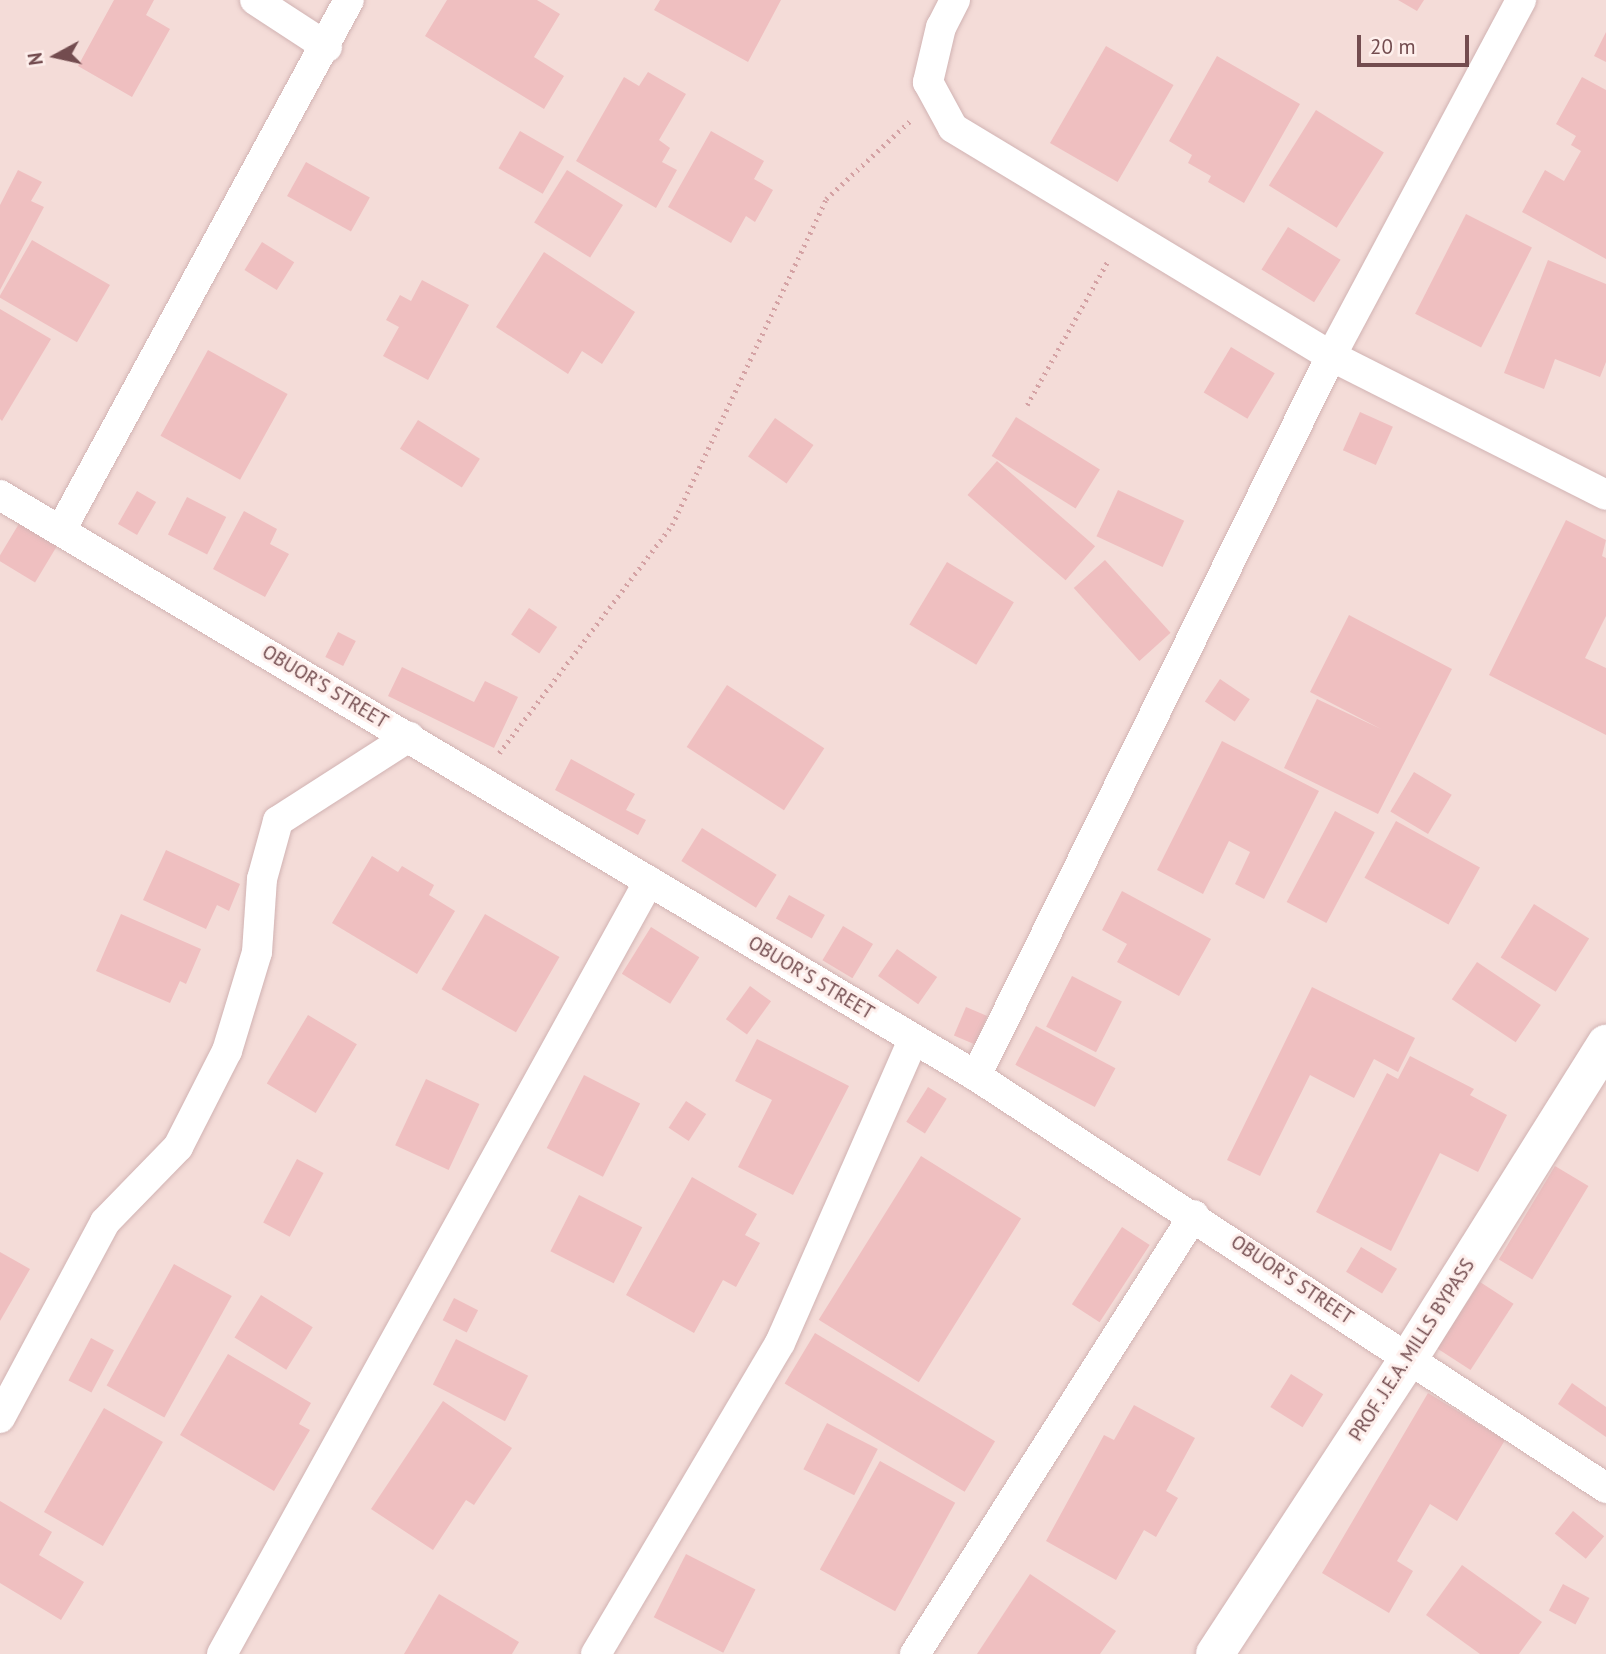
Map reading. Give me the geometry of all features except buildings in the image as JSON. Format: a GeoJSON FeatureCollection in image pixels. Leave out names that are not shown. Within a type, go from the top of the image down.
{"type":"FeatureCollection","features":[{"type":"Feature","properties":{"kind":"street"},"geometry":{"type":"LineString","coordinates":[[255,0],[327,47]]}},
{"type":"Feature","properties":{"kind":"street"},"geometry":{"type":"LineString","coordinates":[[61,530],[327,47],[349,0]]}},
{"type":"Feature","properties":{"kind":"street"},"geometry":{"type":"LineString","coordinates":[[956,0],[940,27],[928,82],[953,128],[1331,356],[1606,495]]}},
{"type":"Feature","properties":{"kind":"street"},"geometry":{"type":"LineString","coordinates":[[976,1076],[1331,356],[1521,0]]}},
{"type":"Feature","properties":{"kind":"street","name":"OBUOR’S STREET"},"geometry":{"type":"LineString","coordinates":[[0,495],[480,778],[976,1076],[1194,1215],[1606,1488]]}},
{"type":"Feature","properties":{"kind":"street"},"geometry":{"type":"LineString","coordinates":[[0,1418],[54,1309],[105,1223],[178,1147],[227,1051],[257,952],[262,879],[278,821],[409,737]]}},
{"type":"Feature","properties":{"kind":"street"},"geometry":{"type":"LineString","coordinates":[[222,1654],[649,881]]}},
{"type":"Feature","properties":{"kind":"street"},"geometry":{"type":"LineString","coordinates":[[596,1654],[780,1343],[913,1040]]}},
{"type":"Feature","properties":{"kind":"street","name":"PROF. J.E.A. MILLS BYPASS"},"geometry":{"type":"LineString","coordinates":[[1215,1654],[1409,1358],[1606,1044]]}},
{"type":"Feature","properties":{"kind":"street"},"geometry":{"type":"LineString","coordinates":[[915,1654],[1194,1215]]}},
{"type":"Feature","properties":{"kind":"path"},"geometry":{"type":"LineString","coordinates":[[480,778],[672,525],[826,199],[935,97]]}},
{"type":"Feature","properties":{"kind":"path"},"geometry":{"type":"LineString","coordinates":[[1027,405],[1125,232]]}},
{"type":"Feature","properties":{"kind":"shaded area"},"geometry":{"type":"Polygon","coordinates":[[[0,0],[1606,0],[1606,1654],[0,1654],[0,0]]]}}]}
